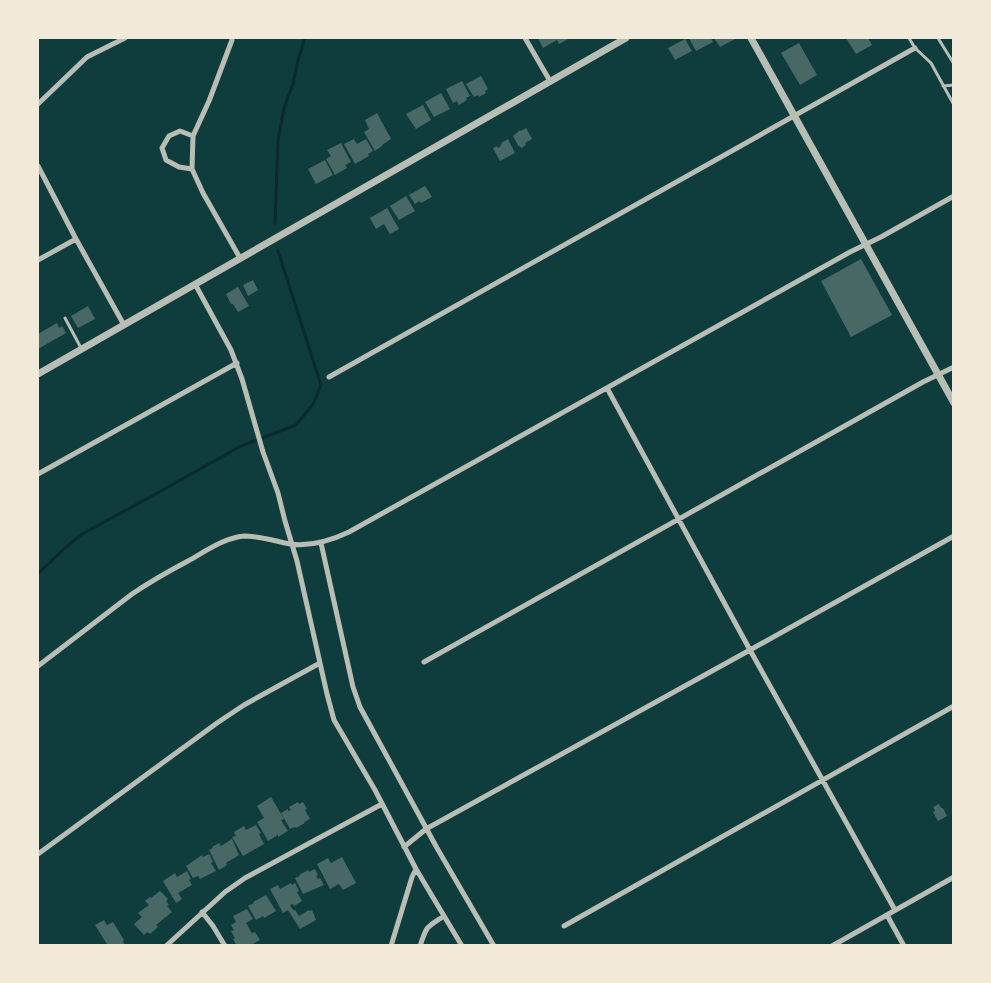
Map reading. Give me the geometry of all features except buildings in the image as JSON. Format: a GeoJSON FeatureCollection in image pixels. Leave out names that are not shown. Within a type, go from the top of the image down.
{"type":"FeatureCollection","features":[{"type":"Feature","properties":{"kind":"street"},"geometry":{"type":"LineString","coordinates":[[38,104],[87,57],[125,38]]}},
{"type":"Feature","properties":{"kind":"street"},"geometry":{"type":"LineString","coordinates":[[232,38],[209,101],[193,136],[192,169],[203,193],[240,258]]}},
{"type":"Feature","properties":{"kind":"street"},"geometry":{"type":"LineString","coordinates":[[525,38],[550,81]]}},
{"type":"Feature","properties":{"kind":"street"},"geometry":{"type":"LineString","coordinates":[[38,374],[626,38]]}},
{"type":"Feature","properties":{"kind":"street"},"geometry":{"type":"LineString","coordinates":[[751,38],[954,403]]}},
{"type":"Feature","properties":{"kind":"street"},"geometry":{"type":"LineString","coordinates":[[329,377],[915,48]]}},
{"type":"Feature","properties":{"kind":"street"},"geometry":{"type":"LineString","coordinates":[[192,169],[179,167],[166,160],[162,148],[169,136],[180,131],[193,136]]}},
{"type":"Feature","properties":{"kind":"street"},"geometry":{"type":"LineString","coordinates":[[38,166],[124,325]]}},
{"type":"Feature","properties":{"kind":"street"},"geometry":{"type":"LineString","coordinates":[[38,666],[138,589],[221,543],[236,538],[253,536],[307,545],[321,543],[349,532],[954,196]]}},
{"type":"Feature","properties":{"kind":"street"},"geometry":{"type":"LineString","coordinates":[[38,260],[76,239]]}},
{"type":"Feature","properties":{"kind":"street"},"geometry":{"type":"LineString","coordinates":[[194,284],[225,338],[237,364],[263,452],[278,493],[297,561],[334,720],[382,804],[416,870],[462,946]]}},
{"type":"Feature","properties":{"kind":"street"},"geometry":{"type":"LineString","coordinates":[[38,474],[237,364]]}},
{"type":"Feature","properties":{"kind":"street"},"geometry":{"type":"LineString","coordinates":[[424,662],[954,367]]}},
{"type":"Feature","properties":{"kind":"street"},"geometry":{"type":"LineString","coordinates":[[607,388],[895,910]]}},
{"type":"Feature","properties":{"kind":"street"},"geometry":{"type":"LineString","coordinates":[[404,847],[426,829],[954,536]]}},
{"type":"Feature","properties":{"kind":"street"},"geometry":{"type":"LineString","coordinates":[[321,543],[353,687],[360,707],[426,829],[494,946]]}},
{"type":"Feature","properties":{"kind":"street"},"geometry":{"type":"LineString","coordinates":[[38,854],[216,723],[244,705],[320,663]]}},
{"type":"Feature","properties":{"kind":"street"},"geometry":{"type":"LineString","coordinates":[[564,926],[954,706]]}},
{"type":"Feature","properties":{"kind":"street"},"geometry":{"type":"LineString","coordinates":[[166,946],[225,892],[245,878],[382,804]]}},
{"type":"Feature","properties":{"kind":"street"},"geometry":{"type":"LineString","coordinates":[[391,946],[412,877],[416,870]]}},
{"type":"Feature","properties":{"kind":"street"},"geometry":{"type":"LineString","coordinates":[[832,946],[954,877]]}},
{"type":"Feature","properties":{"kind":"street"},"geometry":{"type":"LineString","coordinates":[[202,912],[214,926],[225,946]]}},
{"type":"Feature","properties":{"kind":"street"},"geometry":{"type":"LineString","coordinates":[[887,915],[904,946]]}},
{"type":"Feature","properties":{"kind":"street"},"geometry":{"type":"LineString","coordinates":[[420,946],[428,926],[444,916]]}},
{"type":"Feature","properties":{"kind":"lane"},"geometry":{"type":"LineString","coordinates":[[909,38],[915,48],[931,63],[954,105]]}},
{"type":"Feature","properties":{"kind":"lane"},"geometry":{"type":"LineString","coordinates":[[938,38],[954,64]]}},
{"type":"Feature","properties":{"kind":"lane"},"geometry":{"type":"LineString","coordinates":[[943,86],[954,85]]}},
{"type":"Feature","properties":{"kind":"lane"},"geometry":{"type":"LineString","coordinates":[[65,318],[81,349]]}},
{"type":"Feature","properties":{"kind":"waterway"},"geometry":{"type":"LineString","coordinates":[[275,223],[278,140],[284,108],[293,84],[305,38]]}},
{"type":"Feature","properties":{"kind":"waterway"},"geometry":{"type":"LineString","coordinates":[[38,573],[82,534],[241,446],[296,425],[313,404],[321,385],[278,251]]}}]}
